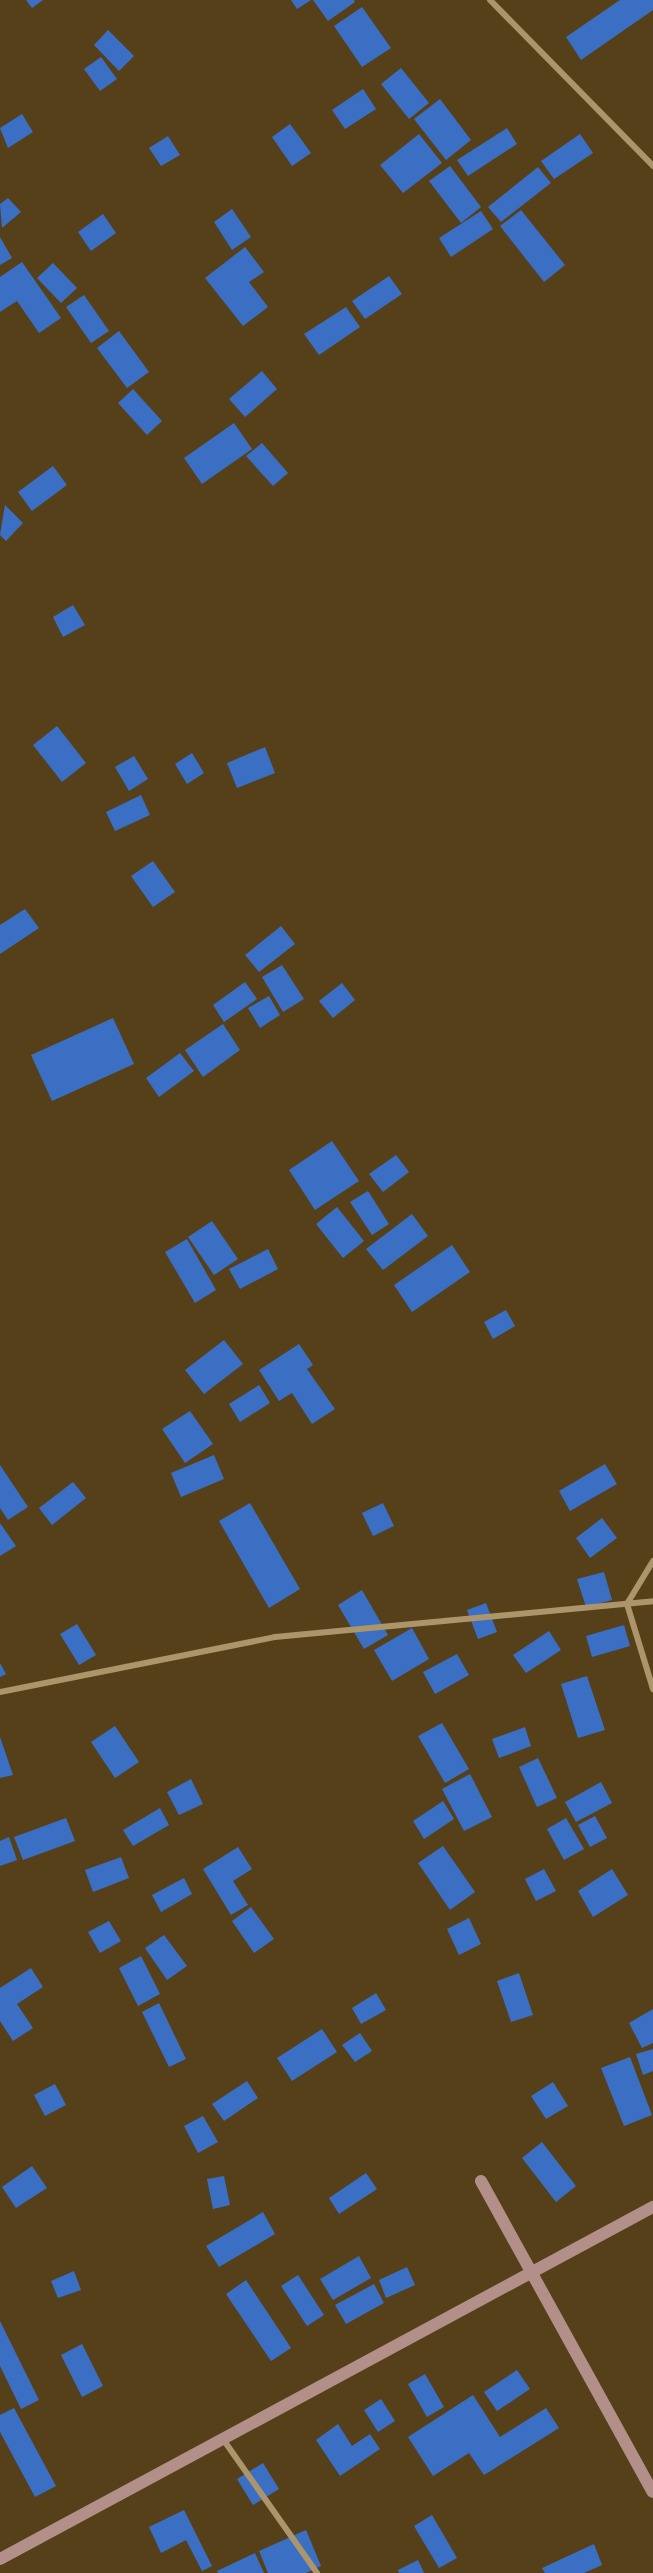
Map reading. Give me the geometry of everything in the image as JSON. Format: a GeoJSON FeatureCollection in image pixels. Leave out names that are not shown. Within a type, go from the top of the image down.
{"type":"FeatureCollection","features":[{"type":"Feature","properties":{"kind":"street"},"geometry":{"type":"LineString","coordinates":[[490,0],[653,166]]}},
{"type":"Feature","properties":{"kind":"street"},"geometry":{"type":"LineString","coordinates":[[653,1561],[627,1604],[653,1689]]}},
{"type":"Feature","properties":{"kind":"street"},"geometry":{"type":"LineString","coordinates":[[0,1692],[275,1637],[653,1601]]}},
{"type":"Feature","properties":{"kind":"street"},"geometry":{"type":"LineString","coordinates":[[481,2181],[653,2492]]}},
{"type":"Feature","properties":{"kind":"street"},"geometry":{"type":"LineString","coordinates":[[0,2559],[225,2442],[534,2276],[653,2207]]}},
{"type":"Feature","properties":{"kind":"street"},"geometry":{"type":"LineString","coordinates":[[225,2442],[317,2573]]}},
{"type":"Feature","properties":{"kind":"building"},"geometry":{"type":"Polygon","coordinates":[[[26,0],[43,0],[32,8],[26,0]]]}},
{"type":"Feature","properties":{"kind":"building"},"geometry":{"type":"Polygon","coordinates":[[[291,0],[311,0],[297,9],[291,0]]]}},
{"type":"Feature","properties":{"kind":"building"},"geometry":{"type":"Polygon","coordinates":[[[313,0],[354,0],[355,2],[328,21],[313,0]]]}},
{"type":"Feature","properties":{"kind":"building"},"geometry":{"type":"Polygon","coordinates":[[[620,0],[653,0],[653,10],[581,60],[566,37],[620,0]]]}},
{"type":"Feature","properties":{"kind":"building"},"geometry":{"type":"Polygon","coordinates":[[[362,7],[391,48],[362,67],[334,26],[362,7]]]}},
{"type":"Feature","properties":{"kind":"building"},"geometry":{"type":"Polygon","coordinates":[[[108,30],[134,56],[119,71],[94,45],[108,30]]]}},
{"type":"Feature","properties":{"kind":"building"},"geometry":{"type":"Polygon","coordinates":[[[101,57],[117,79],[100,91],[84,69],[101,57]]]}},
{"type":"Feature","properties":{"kind":"building"},"geometry":{"type":"Polygon","coordinates":[[[401,68],[429,103],[409,119],[381,84],[401,68]]]}},
{"type":"Feature","properties":{"kind":"building"},"geometry":{"type":"Polygon","coordinates":[[[363,89],[376,109],[345,129],[332,110],[363,89]]]}},
{"type":"Feature","properties":{"kind":"building"},"geometry":{"type":"Polygon","coordinates":[[[440,99],[471,140],[446,160],[414,119],[440,99]]]}},
{"type":"Feature","properties":{"kind":"building"},"geometry":{"type":"Polygon","coordinates":[[[22,114],[33,132],[8,148],[0,128],[22,114]]]}},
{"type":"Feature","properties":{"kind":"building"},"geometry":{"type":"Polygon","coordinates":[[[290,124],[311,153],[292,166],[272,137],[290,124]]]}},
{"type":"Feature","properties":{"kind":"building"},"geometry":{"type":"Polygon","coordinates":[[[507,128],[517,144],[468,176],[457,160],[507,128]]]}},
{"type":"Feature","properties":{"kind":"building"},"geometry":{"type":"Polygon","coordinates":[[[419,134],[442,163],[403,193],[380,165],[419,134]]]}},
{"type":"Feature","properties":{"kind":"building"},"geometry":{"type":"Polygon","coordinates":[[[580,134],[593,153],[554,179],[541,161],[580,134]]]}},
{"type":"Feature","properties":{"kind":"building"},"geometry":{"type":"Polygon","coordinates":[[[168,136],[180,155],[161,166],[149,148],[168,136]]]}},
{"type":"Feature","properties":{"kind":"building"},"geometry":{"type":"Polygon","coordinates":[[[450,166],[481,207],[461,223],[429,181],[450,166]]]}},
{"type":"Feature","properties":{"kind":"building"},"geometry":{"type":"Polygon","coordinates":[[[538,167],[551,183],[501,222],[488,207],[538,167]]]}},
{"type":"Feature","properties":{"kind":"building"},"geometry":{"type":"Polygon","coordinates":[[[8,198],[21,212],[2,228],[0,204],[8,198]]]}},
{"type":"Feature","properties":{"kind":"building"},"geometry":{"type":"Polygon","coordinates":[[[232,209],[251,237],[232,250],[214,222],[232,209]]]}},
{"type":"Feature","properties":{"kind":"building"},"geometry":{"type":"Polygon","coordinates":[[[521,210],[565,265],[544,282],[500,226],[521,210]]]}},
{"type":"Feature","properties":{"kind":"building"},"geometry":{"type":"Polygon","coordinates":[[[481,211],[493,229],[451,257],[439,238],[481,211]]]}},
{"type":"Feature","properties":{"kind":"building"},"geometry":{"type":"Polygon","coordinates":[[[103,214],[116,233],[91,251],[78,232],[103,214]]]}},
{"type":"Feature","properties":{"kind":"building"},"geometry":{"type":"Polygon","coordinates":[[[0,237],[12,258],[0,265],[0,237]]]}},
{"type":"Feature","properties":{"kind":"building"},"geometry":{"type":"Polygon","coordinates":[[[245,247],[264,272],[249,282],[268,307],[243,326],[205,278],[245,247]]]}},
{"type":"Feature","properties":{"kind":"building"},"geometry":{"type":"Polygon","coordinates":[[[22,262],[61,318],[39,333],[17,301],[0,312],[0,277],[22,262]]]}},
{"type":"Feature","properties":{"kind":"building"},"geometry":{"type":"Polygon","coordinates":[[[53,263],[77,288],[61,303],[37,278],[53,263]]]}},
{"type":"Feature","properties":{"kind":"building"},"geometry":{"type":"Polygon","coordinates":[[[389,276],[402,294],[365,319],[352,301],[389,276]]]}},
{"type":"Feature","properties":{"kind":"building"},"geometry":{"type":"Polygon","coordinates":[[[84,295],[109,331],[91,343],[66,307],[84,295]]]}},
{"type":"Feature","properties":{"kind":"building"},"geometry":{"type":"Polygon","coordinates":[[[346,307],[360,327],[319,355],[304,334],[346,307]]]}},
{"type":"Feature","properties":{"kind":"building"},"geometry":{"type":"Polygon","coordinates":[[[119,331],[149,372],[127,388],[97,348],[119,331]]]}},
{"type":"Feature","properties":{"kind":"building"},"geometry":{"type":"Polygon","coordinates":[[[262,371],[277,389],[245,417],[229,399],[262,371]]]}},
{"type":"Feature","properties":{"kind":"building"},"geometry":{"type":"Polygon","coordinates":[[[133,389],[162,421],[147,435],[118,403],[133,389]]]}},
{"type":"Feature","properties":{"kind":"building"},"geometry":{"type":"Polygon","coordinates":[[[234,423],[252,449],[202,484],[184,458],[234,423]]]}},
{"type":"Feature","properties":{"kind":"building"},"geometry":{"type":"Polygon","coordinates":[[[262,443],[288,473],[273,486],[246,456],[262,443]]]}},
{"type":"Feature","properties":{"kind":"building"},"geometry":{"type":"Polygon","coordinates":[[[53,466],[67,485],[32,511],[18,492],[53,466]]]}},
{"type":"Feature","properties":{"kind":"building"},"geometry":{"type":"Polygon","coordinates":[[[5,505],[23,523],[6,541],[0,535],[5,505]]]}},
{"type":"Feature","properties":{"kind":"building"},"geometry":{"type":"Polygon","coordinates":[[[73,605],[85,625],[63,637],[53,617],[73,605]]]}},
{"type":"Feature","properties":{"kind":"building"},"geometry":{"type":"Polygon","coordinates":[[[57,726],[86,763],[62,782],[33,745],[57,726]]]}},
{"type":"Feature","properties":{"kind":"building"},"geometry":{"type":"Polygon","coordinates":[[[265,747],[275,773],[237,788],[227,763],[265,747]]]}},
{"type":"Feature","properties":{"kind":"building"},"geometry":{"type":"Polygon","coordinates":[[[192,753],[204,773],[187,784],[175,764],[192,753]]]}},
{"type":"Feature","properties":{"kind":"building"},"geometry":{"type":"Polygon","coordinates":[[[134,756],[148,779],[129,791],[115,767],[134,756]]]}},
{"type":"Feature","properties":{"kind":"building"},"geometry":{"type":"Polygon","coordinates":[[[141,795],[150,815],[115,831],[106,812],[141,795]]]}},
{"type":"Feature","properties":{"kind":"building"},"geometry":{"type":"Polygon","coordinates":[[[153,861],[175,892],[153,907],[131,876],[153,861]]]}},
{"type":"Feature","properties":{"kind":"building"},"geometry":{"type":"Polygon","coordinates":[[[25,909],[39,928],[0,954],[0,925],[25,909]]]}},
{"type":"Feature","properties":{"kind":"building"},"geometry":{"type":"Polygon","coordinates":[[[281,926],[295,944],[259,972],[245,955],[281,926]]]}},
{"type":"Feature","properties":{"kind":"building"},"geometry":{"type":"Polygon","coordinates":[[[282,965],[304,999],[283,1012],[262,977],[282,965]]]}},
{"type":"Feature","properties":{"kind":"building"},"geometry":{"type":"Polygon","coordinates":[[[245,982],[257,999],[224,1022],[213,1005],[245,982]]]}},
{"type":"Feature","properties":{"kind":"building"},"geometry":{"type":"Polygon","coordinates":[[[342,983],[355,1000],[333,1018],[319,1001],[342,983]]]}},
{"type":"Feature","properties":{"kind":"building"},"geometry":{"type":"Polygon","coordinates":[[[269,996],[280,1015],[260,1028],[248,1008],[269,996]]]}},
{"type":"Feature","properties":{"kind":"building"},"geometry":{"type":"Polygon","coordinates":[[[113,1018],[134,1064],[52,1101],[31,1055],[113,1018]]]}},
{"type":"Feature","properties":{"kind":"building"},"geometry":{"type":"Polygon","coordinates":[[[223,1024],[240,1050],[203,1077],[185,1050],[223,1024]]]}},
{"type":"Feature","properties":{"kind":"building"},"geometry":{"type":"Polygon","coordinates":[[[180,1053],[194,1071],[159,1097],[146,1078],[180,1053]]]}},
{"type":"Feature","properties":{"kind":"building"},"geometry":{"type":"Polygon","coordinates":[[[332,1141],[359,1181],[315,1210],[289,1170],[332,1141]]]}},
{"type":"Feature","properties":{"kind":"building"},"geometry":{"type":"Polygon","coordinates":[[[396,1155],[409,1172],[383,1192],[369,1174],[396,1155]]]}},
{"type":"Feature","properties":{"kind":"building"},"geometry":{"type":"Polygon","coordinates":[[[368,1191],[389,1224],[372,1235],[350,1202],[368,1191]]]}},
{"type":"Feature","properties":{"kind":"building"},"geometry":{"type":"Polygon","coordinates":[[[337,1207],[364,1241],[343,1258],[316,1224],[337,1207]]]}},
{"type":"Feature","properties":{"kind":"building"},"geometry":{"type":"Polygon","coordinates":[[[412,1214],[428,1236],[383,1270],[366,1249],[412,1214]]]}},
{"type":"Feature","properties":{"kind":"building"},"geometry":{"type":"Polygon","coordinates":[[[212,1221],[238,1259],[214,1275],[188,1237],[212,1221]]]}},
{"type":"Feature","properties":{"kind":"building"},"geometry":{"type":"Polygon","coordinates":[[[187,1239],[216,1290],[195,1303],[165,1252],[187,1239]]]}},
{"type":"Feature","properties":{"kind":"building"},"geometry":{"type":"Polygon","coordinates":[[[452,1245],[470,1272],[412,1312],[394,1285],[452,1245]]]}},
{"type":"Feature","properties":{"kind":"building"},"geometry":{"type":"Polygon","coordinates":[[[268,1249],[278,1269],[240,1289],[229,1269],[268,1249]]]}},
{"type":"Feature","properties":{"kind":"building"},"geometry":{"type":"Polygon","coordinates":[[[506,1310],[515,1326],[493,1339],[484,1322],[506,1310]]]}},
{"type":"Feature","properties":{"kind":"building"},"geometry":{"type":"Polygon","coordinates":[[[224,1340],[243,1364],[204,1394],[185,1370],[224,1340]]]}},
{"type":"Feature","properties":{"kind":"building"},"geometry":{"type":"Polygon","coordinates":[[[299,1344],[313,1365],[307,1369],[335,1409],[312,1424],[292,1393],[279,1401],[259,1370],[299,1344]]]}},
{"type":"Feature","properties":{"kind":"building"},"geometry":{"type":"Polygon","coordinates":[[[259,1385],[270,1403],[240,1422],[229,1404],[259,1385]]]}},
{"type":"Feature","properties":{"kind":"building"},"geometry":{"type":"Polygon","coordinates":[[[190,1411],[213,1444],[185,1463],[162,1429],[190,1411]]]}},
{"type":"Feature","properties":{"kind":"building"},"geometry":{"type":"Polygon","coordinates":[[[214,1455],[224,1479],[181,1497],[171,1473],[214,1455]]]}},
{"type":"Feature","properties":{"kind":"building"},"geometry":{"type":"Polygon","coordinates":[[[605,1464],[617,1484],[570,1511],[559,1491],[605,1464]]]}},
{"type":"Feature","properties":{"kind":"building"},"geometry":{"type":"Polygon","coordinates":[[[0,1465],[28,1507],[8,1520],[0,1508],[0,1465]]]}},
{"type":"Feature","properties":{"kind":"building"},"geometry":{"type":"Polygon","coordinates":[[[73,1482],[86,1498],[52,1525],[39,1508],[73,1482]]]}},
{"type":"Feature","properties":{"kind":"building"},"geometry":{"type":"Polygon","coordinates":[[[250,1503],[300,1589],[269,1608],[219,1521],[250,1503]]]}},
{"type":"Feature","properties":{"kind":"building"},"geometry":{"type":"Polygon","coordinates":[[[383,1503],[394,1526],[373,1536],[362,1513],[383,1503]]]}},
{"type":"Feature","properties":{"kind":"building"},"geometry":{"type":"Polygon","coordinates":[[[602,1518],[617,1538],[590,1558],[576,1538],[602,1518]]]}},
{"type":"Feature","properties":{"kind":"building"},"geometry":{"type":"Polygon","coordinates":[[[0,1523],[16,1546],[0,1556],[0,1523]]]}},
{"type":"Feature","properties":{"kind":"building"},"geometry":{"type":"Polygon","coordinates":[[[604,1572],[612,1600],[586,1607],[577,1579],[604,1572]]]}},
{"type":"Feature","properties":{"kind":"building"},"geometry":{"type":"Polygon","coordinates":[[[362,1590],[388,1635],[364,1649],[338,1605],[362,1590]]]}},
{"type":"Feature","properties":{"kind":"building"},"geometry":{"type":"Polygon","coordinates":[[[486,1603],[497,1632],[478,1639],[467,1610],[486,1603]]]}},
{"type":"Feature","properties":{"kind":"building"},"geometry":{"type":"Polygon","coordinates":[[[77,1624],[96,1655],[79,1665],[60,1634],[77,1624]]]}},
{"type":"Feature","properties":{"kind":"building"},"geometry":{"type":"Polygon","coordinates":[[[624,1625],[630,1646],[592,1657],[586,1636],[624,1625]]]}},
{"type":"Feature","properties":{"kind":"building"},"geometry":{"type":"Polygon","coordinates":[[[412,1628],[429,1659],[392,1681],[374,1650],[412,1628]]]}},
{"type":"Feature","properties":{"kind":"building"},"geometry":{"type":"Polygon","coordinates":[[[549,1631],[561,1650],[526,1673],[513,1655],[549,1631]]]}},
{"type":"Feature","properties":{"kind":"building"},"geometry":{"type":"Polygon","coordinates":[[[457,1654],[469,1675],[435,1694],[423,1672],[457,1654]]]}},
{"type":"Feature","properties":{"kind":"building"},"geometry":{"type":"Polygon","coordinates":[[[0,1663],[6,1674],[0,1677],[0,1663]]]}},
{"type":"Feature","properties":{"kind":"building"},"geometry":{"type":"Polygon","coordinates":[[[587,1676],[605,1730],[578,1738],[561,1684],[587,1676]]]}},
{"type":"Feature","properties":{"kind":"building"},"geometry":{"type":"Polygon","coordinates":[[[442,1723],[469,1769],[445,1783],[418,1736],[442,1723]]]}},
{"type":"Feature","properties":{"kind":"building"},"geometry":{"type":"Polygon","coordinates":[[[115,1726],[139,1762],[115,1778],[91,1742],[115,1726]]]}},
{"type":"Feature","properties":{"kind":"building"},"geometry":{"type":"Polygon","coordinates":[[[525,1727],[531,1746],[499,1758],[492,1739],[525,1727]]]}},
{"type":"Feature","properties":{"kind":"building"},"geometry":{"type":"Polygon","coordinates":[[[0,1737],[13,1775],[0,1778],[0,1737]]]}},
{"type":"Feature","properties":{"kind":"building"},"geometry":{"type":"Polygon","coordinates":[[[538,1758],[557,1798],[537,1807],[519,1767],[538,1758]]]}},
{"type":"Feature","properties":{"kind":"building"},"geometry":{"type":"Polygon","coordinates":[[[470,1774],[492,1817],[464,1831],[442,1789],[470,1774]]]}},
{"type":"Feature","properties":{"kind":"building"},"geometry":{"type":"Polygon","coordinates":[[[191,1779],[203,1804],[179,1815],[167,1792],[191,1779]]]}},
{"type":"Feature","properties":{"kind":"building"},"geometry":{"type":"Polygon","coordinates":[[[601,1782],[612,1803],[576,1822],[565,1802],[601,1782]]]}},
{"type":"Feature","properties":{"kind":"building"},"geometry":{"type":"Polygon","coordinates":[[[443,1801],[454,1819],[424,1839],[413,1821],[443,1801]]]}},
{"type":"Feature","properties":{"kind":"building"},"geometry":{"type":"Polygon","coordinates":[[[160,1808],[169,1825],[133,1846],[123,1830],[160,1808]]]}},
{"type":"Feature","properties":{"kind":"building"},"geometry":{"type":"Polygon","coordinates":[[[595,1816],[607,1838],[590,1847],[578,1825],[595,1816]]]}},
{"type":"Feature","properties":{"kind":"building"},"geometry":{"type":"Polygon","coordinates":[[[66,1818],[75,1841],[23,1860],[14,1837],[66,1818]]]}},
{"type":"Feature","properties":{"kind":"building"},"geometry":{"type":"Polygon","coordinates":[[[566,1818],[584,1849],[564,1860],[547,1829],[566,1818]]]}},
{"type":"Feature","properties":{"kind":"building"},"geometry":{"type":"Polygon","coordinates":[[[9,1837],[17,1860],[0,1866],[0,1841],[9,1837]]]}},
{"type":"Feature","properties":{"kind":"building"},"geometry":{"type":"Polygon","coordinates":[[[443,1846],[475,1892],[450,1910],[418,1863],[443,1846]]]}},
{"type":"Feature","properties":{"kind":"building"},"geometry":{"type":"Polygon","coordinates":[[[238,1847],[252,1869],[233,1881],[248,1905],[231,1915],[203,1869],[238,1847]]]}},
{"type":"Feature","properties":{"kind":"building"},"geometry":{"type":"Polygon","coordinates":[[[121,1857],[129,1878],[93,1892],[85,1870],[121,1857]]]}},
{"type":"Feature","properties":{"kind":"building"},"geometry":{"type":"Polygon","coordinates":[[[544,1869],[556,1891],[536,1901],[525,1879],[544,1869]]]}},
{"type":"Feature","properties":{"kind":"building"},"geometry":{"type":"Polygon","coordinates":[[[612,1869],[628,1895],[593,1917],[578,1891],[612,1869]]]}},
{"type":"Feature","properties":{"kind":"building"},"geometry":{"type":"Polygon","coordinates":[[[184,1878],[192,1894],[161,1912],[152,1895],[184,1878]]]}},
{"type":"Feature","properties":{"kind":"building"},"geometry":{"type":"Polygon","coordinates":[[[251,1907],[274,1939],[254,1953],[232,1921],[251,1907]]]}},
{"type":"Feature","properties":{"kind":"building"},"geometry":{"type":"Polygon","coordinates":[[[469,1918],[481,1944],[459,1955],[447,1929],[469,1918]]]}},
{"type":"Feature","properties":{"kind":"building"},"geometry":{"type":"Polygon","coordinates":[[[109,1921],[121,1941],[100,1953],[88,1932],[109,1921]]]}},
{"type":"Feature","properties":{"kind":"building"},"geometry":{"type":"Polygon","coordinates":[[[164,1935],[187,1966],[167,1980],[145,1948],[164,1935]]]}},
{"type":"Feature","properties":{"kind":"building"},"geometry":{"type":"Polygon","coordinates":[[[141,1956],[160,1994],[138,2006],[119,1968],[141,1956]]]}},
{"type":"Feature","properties":{"kind":"building"},"geometry":{"type":"Polygon","coordinates":[[[31,1968],[43,1987],[17,2004],[33,2028],[13,2041],[0,2021],[0,1988],[31,1968]]]}},
{"type":"Feature","properties":{"kind":"building"},"geometry":{"type":"Polygon","coordinates":[[[519,1973],[533,2015],[511,2022],[497,1981],[519,1973]]]}},
{"type":"Feature","properties":{"kind":"building"},"geometry":{"type":"Polygon","coordinates":[[[376,1993],[386,2010],[361,2024],[352,2008],[376,1993]]]}},
{"type":"Feature","properties":{"kind":"building"},"geometry":{"type":"Polygon","coordinates":[[[159,2003],[186,2059],[169,2067],[142,2012],[159,2003]]]}},
{"type":"Feature","properties":{"kind":"building"},"geometry":{"type":"Polygon","coordinates":[[[653,2009],[653,2043],[642,2048],[629,2023],[653,2009]]]}},
{"type":"Feature","properties":{"kind":"building"},"geometry":{"type":"Polygon","coordinates":[[[322,2029],[337,2052],[292,2081],[277,2058],[322,2029]]]}},
{"type":"Feature","properties":{"kind":"building"},"geometry":{"type":"Polygon","coordinates":[[[360,2033],[372,2051],[355,2062],[342,2045],[360,2033]]]}},
{"type":"Feature","properties":{"kind":"building"},"geometry":{"type":"Polygon","coordinates":[[[653,2049],[653,2071],[643,2075],[636,2054],[653,2049]]]}},
{"type":"Feature","properties":{"kind":"building"},"geometry":{"type":"Polygon","coordinates":[[[630,2057],[652,2115],[624,2126],[601,2068],[630,2057]]]}},
{"type":"Feature","properties":{"kind":"building"},"geometry":{"type":"Polygon","coordinates":[[[247,2081],[258,2098],[224,2121],[212,2104],[247,2081]]]}},
{"type":"Feature","properties":{"kind":"building"},"geometry":{"type":"Polygon","coordinates":[[[553,2082],[568,2106],[546,2119],[531,2096],[553,2082]]]}},
{"type":"Feature","properties":{"kind":"building"},"geometry":{"type":"Polygon","coordinates":[[[55,2084],[66,2105],[45,2116],[34,2095],[55,2084]]]}},
{"type":"Feature","properties":{"kind":"building"},"geometry":{"type":"Polygon","coordinates":[[[203,2116],[218,2142],[198,2153],[184,2126],[203,2116]]]}},
{"type":"Feature","properties":{"kind":"building"},"geometry":{"type":"Polygon","coordinates":[[[542,2142],[576,2186],[556,2202],[522,2158],[542,2142]]]}},
{"type":"Feature","properties":{"kind":"building"},"geometry":{"type":"Polygon","coordinates":[[[32,2166],[47,2188],[16,2208],[2,2187],[32,2166]]]}},
{"type":"Feature","properties":{"kind":"building"},"geometry":{"type":"Polygon","coordinates":[[[366,2173],[377,2189],[339,2214],[329,2198],[366,2173]]]}},
{"type":"Feature","properties":{"kind":"building"},"geometry":{"type":"Polygon","coordinates":[[[224,2176],[230,2205],[213,2209],[207,2179],[224,2176]]]}},
{"type":"Feature","properties":{"kind":"building"},"geometry":{"type":"Polygon","coordinates":[[[263,2212],[275,2234],[219,2267],[206,2246],[263,2212]]]}},
{"type":"Feature","properties":{"kind":"building"},"geometry":{"type":"Polygon","coordinates":[[[359,2256],[371,2278],[333,2300],[320,2279],[359,2256]]]}},
{"type":"Feature","properties":{"kind":"building"},"geometry":{"type":"Polygon","coordinates":[[[407,2267],[415,2285],[386,2298],[379,2280],[407,2267]]]}},
{"type":"Feature","properties":{"kind":"building"},"geometry":{"type":"Polygon","coordinates":[[[74,2271],[81,2290],[58,2298],[51,2281],[74,2271]]]}},
{"type":"Feature","properties":{"kind":"building"},"geometry":{"type":"Polygon","coordinates":[[[298,2275],[324,2315],[307,2326],[281,2286],[298,2275]]]}},
{"type":"Feature","properties":{"kind":"building"},"geometry":{"type":"Polygon","coordinates":[[[246,2280],[291,2348],[271,2361],[226,2294],[246,2280]]]}},
{"type":"Feature","properties":{"kind":"building"},"geometry":{"type":"Polygon","coordinates":[[[374,2284],[384,2303],[346,2324],[335,2305],[374,2284]]]}},
{"type":"Feature","properties":{"kind":"building"},"geometry":{"type":"Polygon","coordinates":[[[0,2321],[39,2400],[21,2409],[0,2366],[0,2321]]]}},
{"type":"Feature","properties":{"kind":"building"},"geometry":{"type":"Polygon","coordinates":[[[82,2344],[103,2386],[82,2397],[61,2355],[82,2344]]]}},
{"type":"Feature","properties":{"kind":"building"},"geometry":{"type":"Polygon","coordinates":[[[517,2370],[530,2389],[497,2411],[484,2392],[517,2370]]]}},
{"type":"Feature","properties":{"kind":"building"},"geometry":{"type":"Polygon","coordinates":[[[425,2374],[444,2407],[427,2417],[408,2384],[425,2374]]]}},
{"type":"Feature","properties":{"kind":"building"},"geometry":{"type":"Polygon","coordinates":[[[473,2395],[500,2437],[546,2408],[559,2428],[484,2475],[469,2453],[433,2476],[408,2437],[473,2395]]]}},
{"type":"Feature","properties":{"kind":"building"},"geometry":{"type":"Polygon","coordinates":[[[381,2399],[395,2421],[378,2432],[364,2410],[381,2399]]]}},
{"type":"Feature","properties":{"kind":"building"},"geometry":{"type":"Polygon","coordinates":[[[14,2408],[56,2486],[35,2497],[0,2432],[0,2415],[14,2408]]]}},
{"type":"Feature","properties":{"kind":"building"},"geometry":{"type":"Polygon","coordinates":[[[338,2424],[352,2446],[370,2434],[380,2449],[340,2476],[316,2440],[338,2424]]]}},
{"type":"Feature","properties":{"kind":"building"},"geometry":{"type":"Polygon","coordinates":[[[263,2463],[279,2489],[253,2505],[237,2479],[263,2463]]]}},
{"type":"Feature","properties":{"kind":"building"},"geometry":{"type":"Polygon","coordinates":[[[184,2510],[212,2566],[202,2571],[186,2540],[161,2553],[149,2527],[184,2510]]]}},
{"type":"Feature","properties":{"kind":"building"},"geometry":{"type":"Polygon","coordinates":[[[432,2515],[457,2558],[439,2568],[414,2526],[432,2515]]]}},
{"type":"Feature","properties":{"kind":"building"},"geometry":{"type":"Polygon","coordinates":[[[306,2530],[321,2566],[306,2573],[268,2573],[259,2551],[306,2530]]]}},
{"type":"Feature","properties":{"kind":"building"},"geometry":{"type":"Polygon","coordinates":[[[594,2544],[602,2565],[584,2573],[545,2573],[542,2568],[594,2544]]]}},
{"type":"Feature","properties":{"kind":"building"},"geometry":{"type":"Polygon","coordinates":[[[255,2553],[264,2573],[218,2573],[217,2571],[255,2553]]]}},
{"type":"Feature","properties":{"kind":"building"},"geometry":{"type":"Polygon","coordinates":[[[418,2560],[424,2573],[399,2573],[398,2570],[418,2560]]]}}]}
